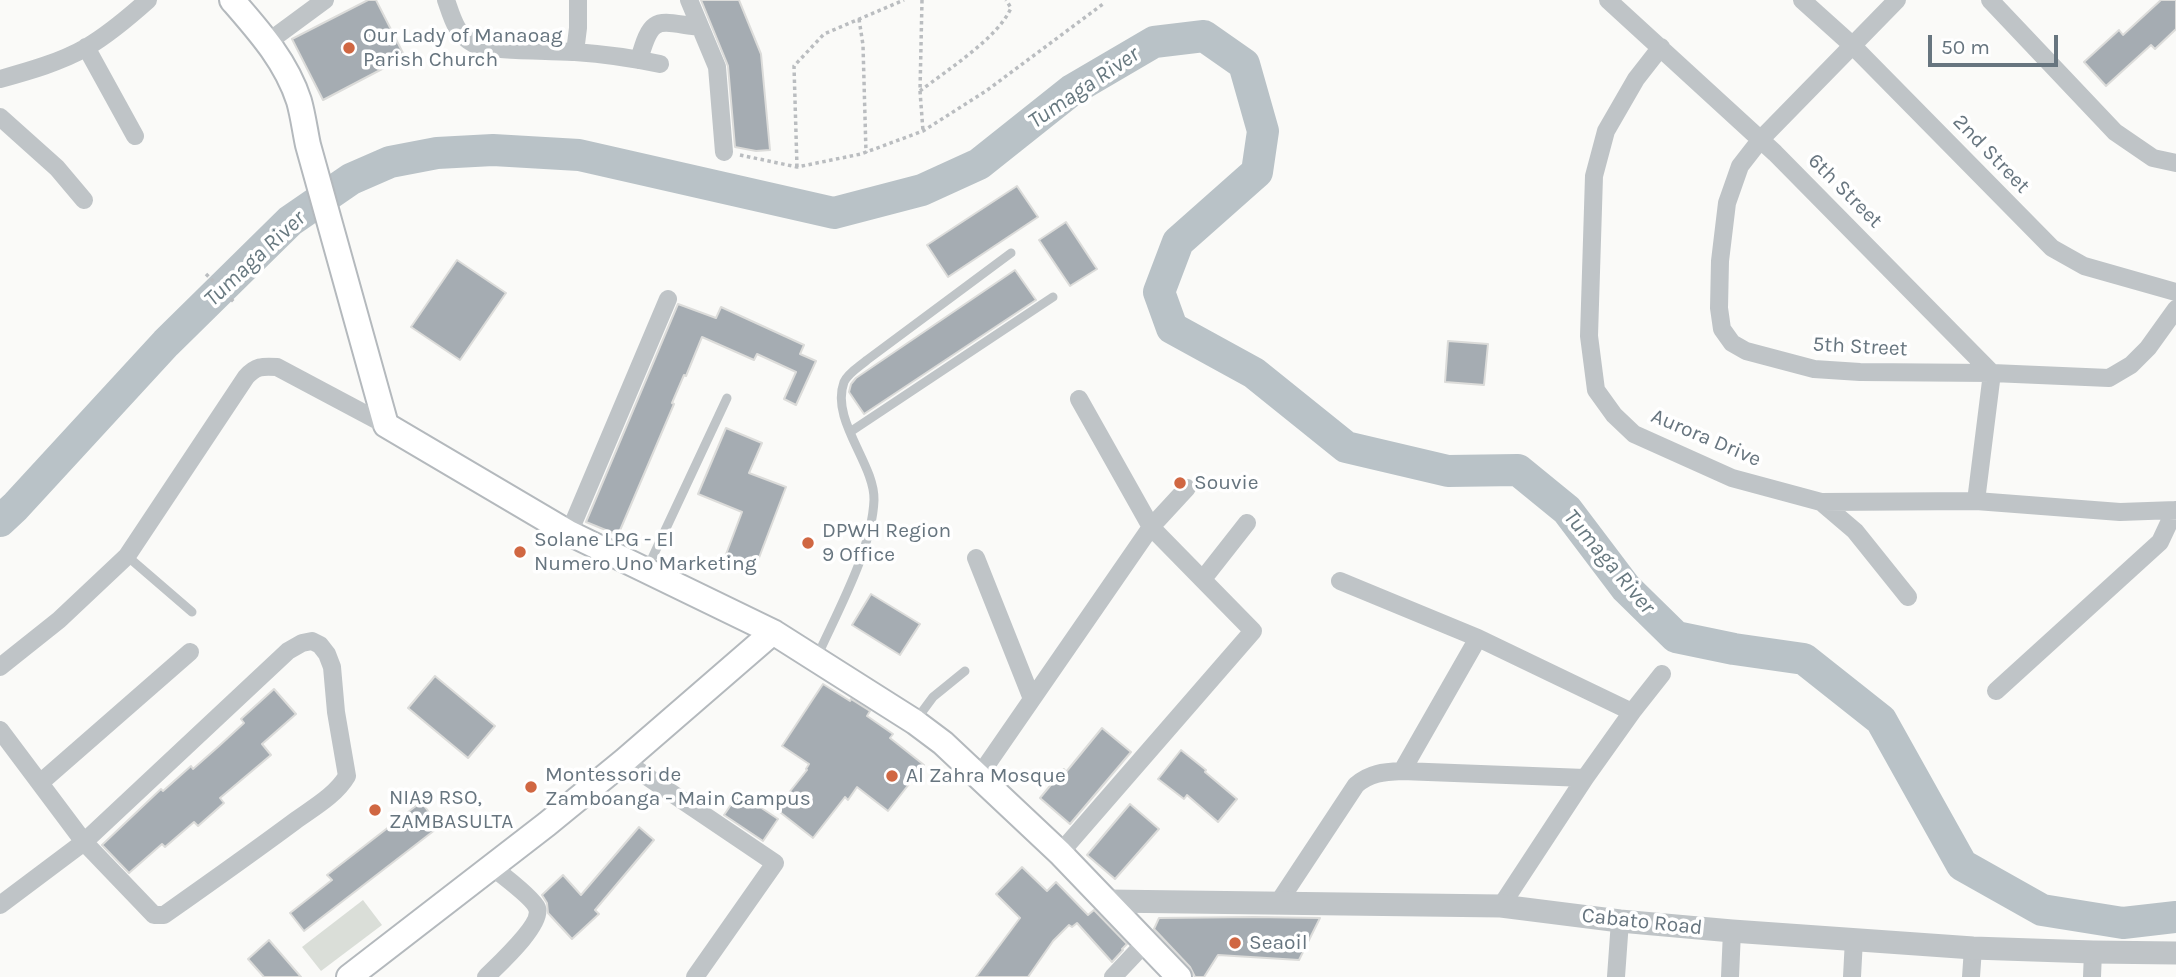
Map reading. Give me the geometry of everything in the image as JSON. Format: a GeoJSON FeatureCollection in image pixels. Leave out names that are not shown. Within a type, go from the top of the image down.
{"type":"FeatureCollection","features":[{"type":"Feature","properties":{"kind":"main road"},"geometry":{"type":"LineString","coordinates":[[232,0],[283,64],[299,101],[308,145],[386,425],[569,533],[774,632],[915,722],[943,743],[1060,853],[1179,977]]}},
{"type":"Feature","properties":{"kind":"main road"},"geometry":{"type":"LineString","coordinates":[[349,977],[624,761],[774,632]]}},
{"type":"Feature","properties":{"kind":"street"},"geometry":{"type":"LineString","coordinates":[[0,79],[54,62],[86,47],[148,0]]}},
{"type":"Feature","properties":{"kind":"street"},"geometry":{"type":"LineString","coordinates":[[268,42],[325,0]]}},
{"type":"Feature","properties":{"kind":"street"},"geometry":{"type":"LineString","coordinates":[[446,0],[456,27],[463,37],[476,45],[575,52],[660,64]]}},
{"type":"Feature","properties":{"kind":"street"},"geometry":{"type":"LineString","coordinates":[[575,52],[578,0]]}},
{"type":"Feature","properties":{"kind":"street"},"geometry":{"type":"LineString","coordinates":[[689,0],[717,67],[724,152]]}},
{"type":"Feature","properties":{"kind":"street","name":"6th Street"},"geometry":{"type":"LineString","coordinates":[[1608,0],[1761,139],[1992,373]]}},
{"type":"Feature","properties":{"kind":"street","name":"2nd Street"},"geometry":{"type":"LineString","coordinates":[[1802,0],[1852,46],[2052,248],[2084,266],[2176,292]]}},
{"type":"Feature","properties":{"kind":"street"},"geometry":{"type":"LineString","coordinates":[[1761,139],[1897,0]]}},
{"type":"Feature","properties":{"kind":"street"},"geometry":{"type":"LineString","coordinates":[[1990,0],[2115,132],[2152,158],[2176,163]]}},
{"type":"Feature","properties":{"kind":"street"},"geometry":{"type":"LineString","coordinates":[[639,60],[644,42],[655,24],[700,27]]}},
{"type":"Feature","properties":{"kind":"street"},"geometry":{"type":"LineString","coordinates":[[86,47],[135,136]]}},
{"type":"Feature","properties":{"kind":"street","name":"Aurora Drive"},"geometry":{"type":"LineString","coordinates":[[1661,47],[1636,79],[1606,131],[1594,176],[1589,336],[1596,390],[1614,415],[1634,434],[1732,478],[1821,502],[1976,501],[2120,512],[2176,510]]}},
{"type":"Feature","properties":{"kind":"street"},"geometry":{"type":"LineString","coordinates":[[0,117],[57,168],[84,200]]}},
{"type":"Feature","properties":{"kind":"street","name":"5th Street"},"geometry":{"type":"LineString","coordinates":[[1761,139],[1740,166],[1727,203],[1720,261],[1719,308],[1722,329],[1732,342],[1746,351],[1814,369],[1860,373],[1992,373],[2109,378],[2131,365],[2148,348],[2176,309]]}},
{"type":"Feature","properties":{"kind":"street"},"geometry":{"type":"LineString","coordinates":[[569,533],[668,299]]}},
{"type":"Feature","properties":{"kind":"street"},"geometry":{"type":"LineString","coordinates":[[0,667],[59,620],[127,556],[254,368],[277,368],[386,425]]}},
{"type":"Feature","properties":{"kind":"street"},"geometry":{"type":"LineString","coordinates":[[1976,501],[1992,373]]}},
{"type":"Feature","properties":{"kind":"street"},"geometry":{"type":"LineString","coordinates":[[1060,853],[1253,631],[1151,527],[1079,398]]}},
{"type":"Feature","properties":{"kind":"street"},"geometry":{"type":"LineString","coordinates":[[979,776],[1151,527],[1187,488]]}},
{"type":"Feature","properties":{"kind":"street"},"geometry":{"type":"LineString","coordinates":[[1821,502],[1855,531],[1908,597]]}},
{"type":"Feature","properties":{"kind":"street"},"geometry":{"type":"LineString","coordinates":[[1996,691],[2160,542],[2176,510]]}},
{"type":"Feature","properties":{"kind":"street"},"geometry":{"type":"LineString","coordinates":[[1203,579],[1247,523]]}},
{"type":"Feature","properties":{"kind":"street"},"geometry":{"type":"LineString","coordinates":[[976,558],[1032,699]]}},
{"type":"Feature","properties":{"kind":"street"},"geometry":{"type":"LineString","coordinates":[[1340,581],[1478,638],[1632,712]]}},
{"type":"Feature","properties":{"kind":"street"},"geometry":{"type":"LineString","coordinates":[[1402,771],[1478,638]]}},
{"type":"Feature","properties":{"kind":"street"},"geometry":{"type":"LineString","coordinates":[[0,730],[84,842],[154,915],[164,915],[327,797],[342,785],[347,776],[336,712],[332,667],[320,645],[312,641],[302,643],[288,650],[84,842],[0,905]]}},
{"type":"Feature","properties":{"kind":"street"},"geometry":{"type":"LineString","coordinates":[[40,783],[190,652]]}},
{"type":"Feature","properties":{"kind":"street"},"geometry":{"type":"LineString","coordinates":[[1501,906],[1585,778],[1662,674]]}},
{"type":"Feature","properties":{"kind":"street"},"geometry":{"type":"LineString","coordinates":[[624,761],[775,863],[695,977]]}},
{"type":"Feature","properties":{"kind":"street"},"geometry":{"type":"LineString","coordinates":[[1278,903],[1356,785],[1366,777],[1376,773],[1402,771],[1585,778]]}},
{"type":"Feature","properties":{"kind":"street"},"geometry":{"type":"LineString","coordinates":[[486,977],[519,943],[537,915],[537,907],[531,900],[492,867]]}},
{"type":"Feature","properties":{"kind":"street","name":"Cabato Road"},"geometry":{"type":"LineString","coordinates":[[1107,901],[1501,906],[1620,921],[1732,931],[1973,948],[2176,953]]}},
{"type":"Feature","properties":{"kind":"street"},"geometry":{"type":"LineString","coordinates":[[1616,977],[1620,921]]}},
{"type":"Feature","properties":{"kind":"street"},"geometry":{"type":"LineString","coordinates":[[1730,977],[1732,931]]}},
{"type":"Feature","properties":{"kind":"street"},"geometry":{"type":"LineString","coordinates":[[1852,977],[1854,939]]}},
{"type":"Feature","properties":{"kind":"street"},"geometry":{"type":"LineString","coordinates":[[1113,977],[1145,943]]}},
{"type":"Feature","properties":{"kind":"street"},"geometry":{"type":"LineString","coordinates":[[1971,977],[1973,948]]}},
{"type":"Feature","properties":{"kind":"street"},"geometry":{"type":"LineString","coordinates":[[2092,977],[2093,953]]}},
{"type":"Feature","properties":{"kind":"lane"},"geometry":{"type":"LineString","coordinates":[[816,658],[861,559],[874,499],[869,477],[850,432],[842,403],[844,383],[867,359],[1011,253]]}},
{"type":"Feature","properties":{"kind":"lane"},"geometry":{"type":"LineString","coordinates":[[850,432],[1053,297]]}},
{"type":"Feature","properties":{"kind":"lane"},"geometry":{"type":"LineString","coordinates":[[647,570],[727,398]]}},
{"type":"Feature","properties":{"kind":"lane"},"geometry":{"type":"LineString","coordinates":[[127,556],[192,612]]}},
{"type":"Feature","properties":{"kind":"lane"},"geometry":{"type":"LineString","coordinates":[[915,722],[933,697],[965,671]]}},
{"type":"Feature","properties":{"kind":"path"},"geometry":{"type":"LineString","coordinates":[[797,167],[794,66],[824,34],[904,0]]}},
{"type":"Feature","properties":{"kind":"path"},"geometry":{"type":"LineString","coordinates":[[922,0],[922,131]]}},
{"type":"Feature","properties":{"kind":"path"},"geometry":{"type":"LineString","coordinates":[[920,91],[966,56],[1006,20],[1012,8],[1006,0]]}},
{"type":"Feature","properties":{"kind":"path"},"geometry":{"type":"LineString","coordinates":[[724,152],[797,167],[866,153],[922,131],[986,91],[1103,4]]}},
{"type":"Feature","properties":{"kind":"path"},"geometry":{"type":"LineString","coordinates":[[859,19],[863,45],[866,153]]}},
{"type":"Feature","properties":{"kind":"path"},"geometry":{"type":"LineString","coordinates":[[206,274],[235,303]]}},
{"type":"Feature","properties":{"kind":"shaded area"},"geometry":{"type":"Polygon","coordinates":[[[363,900],[382,925],[321,971],[302,947],[363,900]]]}},
{"type":"Feature","properties":{"kind":"building","name":"Our Lady of Manaoag Parish Church"},"geometry":{"type":"Polygon","coordinates":[[[368,0],[376,0],[405,57],[323,100],[292,39],[368,0]]]}},
{"type":"Feature","properties":{"kind":"building"},"geometry":{"type":"Polygon","coordinates":[[[701,0],[739,0],[761,54],[770,150],[756,151],[735,147],[728,66],[701,0]]]}},
{"type":"Feature","properties":{"kind":"building"},"geometry":{"type":"Polygon","coordinates":[[[2161,0],[2176,0],[2176,29],[2155,49],[2151,45],[2106,86],[2084,62],[2119,30],[2123,35],[2161,0]]]}},
{"type":"Feature","properties":{"kind":"building"},"geometry":{"type":"Polygon","coordinates":[[[1017,186],[1038,217],[948,277],[927,245],[1017,186]]]}},
{"type":"Feature","properties":{"kind":"building"},"geometry":{"type":"Polygon","coordinates":[[[1066,222],[1097,269],[1070,286],[1039,240],[1066,222]]]}},
{"type":"Feature","properties":{"kind":"building"},"geometry":{"type":"Polygon","coordinates":[[[457,260],[506,293],[460,360],[411,327],[457,260]]]}},
{"type":"Feature","properties":{"kind":"building"},"geometry":{"type":"Polygon","coordinates":[[[1015,270],[1036,300],[864,414],[849,392],[856,378],[1015,270]]]}},
{"type":"Feature","properties":{"kind":"building"},"geometry":{"type":"Polygon","coordinates":[[[678,304],[716,318],[721,307],[804,345],[800,354],[816,361],[796,405],[784,399],[796,372],[757,354],[754,360],[702,337],[618,535],[586,522],[678,304]]]}},
{"type":"Feature","properties":{"kind":"building"},"geometry":{"type":"Polygon","coordinates":[[[1448,341],[1488,344],[1484,385],[1445,382],[1448,341]]]}},
{"type":"Feature","properties":{"kind":"building"},"geometry":{"type":"Polygon","coordinates":[[[726,428],[762,443],[749,473],[786,487],[752,576],[722,565],[742,512],[698,494],[726,428]]]}},
{"type":"Feature","properties":{"kind":"building"},"geometry":{"type":"Polygon","coordinates":[[[871,594],[920,624],[900,655],[852,625],[871,594]]]}},
{"type":"Feature","properties":{"kind":"building"},"geometry":{"type":"Polygon","coordinates":[[[435,676],[495,726],[468,758],[408,708],[435,676]]]}},
{"type":"Feature","properties":{"kind":"building"},"geometry":{"type":"Polygon","coordinates":[[[823,684],[870,711],[867,716],[893,734],[890,738],[924,765],[888,811],[857,787],[848,800],[845,797],[813,838],[776,809],[809,764],[782,746],[823,684]]]}},
{"type":"Feature","properties":{"kind":"building"},"geometry":{"type":"Polygon","coordinates":[[[274,689],[296,714],[262,744],[271,755],[220,798],[224,803],[198,826],[194,822],[165,847],[162,844],[129,873],[102,845],[161,789],[163,791],[191,766],[193,769],[219,746],[244,723],[241,719],[274,689]]]}},
{"type":"Feature","properties":{"kind":"building"},"geometry":{"type":"Polygon","coordinates":[[[1102,728],[1131,752],[1070,824],[1040,798],[1064,769],[1066,772],[1102,728]]]}},
{"type":"Feature","properties":{"kind":"building"},"geometry":{"type":"Polygon","coordinates":[[[1181,750],[1237,799],[1218,822],[1187,795],[1184,799],[1158,779],[1181,750]]]}},
{"type":"Feature","properties":{"kind":"building"},"geometry":{"type":"Polygon","coordinates":[[[739,793],[778,819],[763,841],[724,815],[739,793]]]}},
{"type":"Feature","properties":{"kind":"building"},"geometry":{"type":"Polygon","coordinates":[[[421,802],[440,826],[304,931],[290,913],[332,880],[327,875],[421,802]]]}},
{"type":"Feature","properties":{"kind":"building"},"geometry":{"type":"Polygon","coordinates":[[[1130,804],[1159,829],[1115,879],[1087,855],[1130,804]]]}},
{"type":"Feature","properties":{"kind":"building"},"geometry":{"type":"Polygon","coordinates":[[[639,827],[654,840],[595,910],[599,914],[572,939],[548,913],[547,903],[542,895],[563,875],[581,895],[639,827]]]}},
{"type":"Feature","properties":{"kind":"building"},"geometry":{"type":"Polygon","coordinates":[[[1022,867],[1047,891],[1056,882],[1088,915],[1094,910],[1127,944],[1112,962],[1077,923],[1072,927],[1069,925],[1053,941],[1028,977],[976,977],[1020,918],[996,894],[1022,867]]]}},
{"type":"Feature","properties":{"kind":"building","name":"Seaoil"},"geometry":{"type":"Polygon","coordinates":[[[1159,918],[1320,918],[1299,960],[1218,955],[1204,977],[1195,977],[1190,967],[1154,929],[1159,918]]]}},
{"type":"Feature","properties":{"kind":"building"},"geometry":{"type":"Polygon","coordinates":[[[269,940],[301,977],[264,977],[248,959],[269,940]]]}},
{"type":"Feature","properties":{"kind":"waterway","name":"Tumaga River"},"geometry":{"type":"LineString","coordinates":[[0,521],[166,343],[290,221],[351,179],[390,162],[437,153],[493,150],[579,155],[834,213],[922,190],[979,164],[1072,90],[1154,42],[1204,36],[1244,64],[1263,131],[1257,172],[1178,242],[1159,292],[1172,328],[1254,373],[1346,447],[1448,471],[1518,470],[1567,510],[1626,588],[1676,637],[1804,659],[1881,720],[1962,865],[2042,910],[2123,923],[2176,917]]}},
{"type":"Feature","properties":{"kind":"place","name":"Our Lady of Manaoag Parish Church"},"geometry":{"type":"Point","coordinates":[349,48]}},
{"type":"Feature","properties":{"kind":"place","name":"Souvie"},"geometry":{"type":"Point","coordinates":[1180,483]}},
{"type":"Feature","properties":{"kind":"place","name":"DPWH Region 9 Office"},"geometry":{"type":"Point","coordinates":[808,543]}},
{"type":"Feature","properties":{"kind":"place","name":"Solane LPG - El Numero Uno Marketing"},"geometry":{"type":"Point","coordinates":[520,552]}},
{"type":"Feature","properties":{"kind":"place","name":"Al Zahra Mosque"},"geometry":{"type":"Point","coordinates":[892,776]}},
{"type":"Feature","properties":{"kind":"place","name":"Montessori de Zamboanga - Main Campus"},"geometry":{"type":"Point","coordinates":[531,787]}},
{"type":"Feature","properties":{"kind":"place","name":"NIA9 RSO, ZAMBASULTA"},"geometry":{"type":"Point","coordinates":[375,810]}},
{"type":"Feature","properties":{"kind":"place","name":"Seaoil"},"geometry":{"type":"Point","coordinates":[1235,943]}}]}
